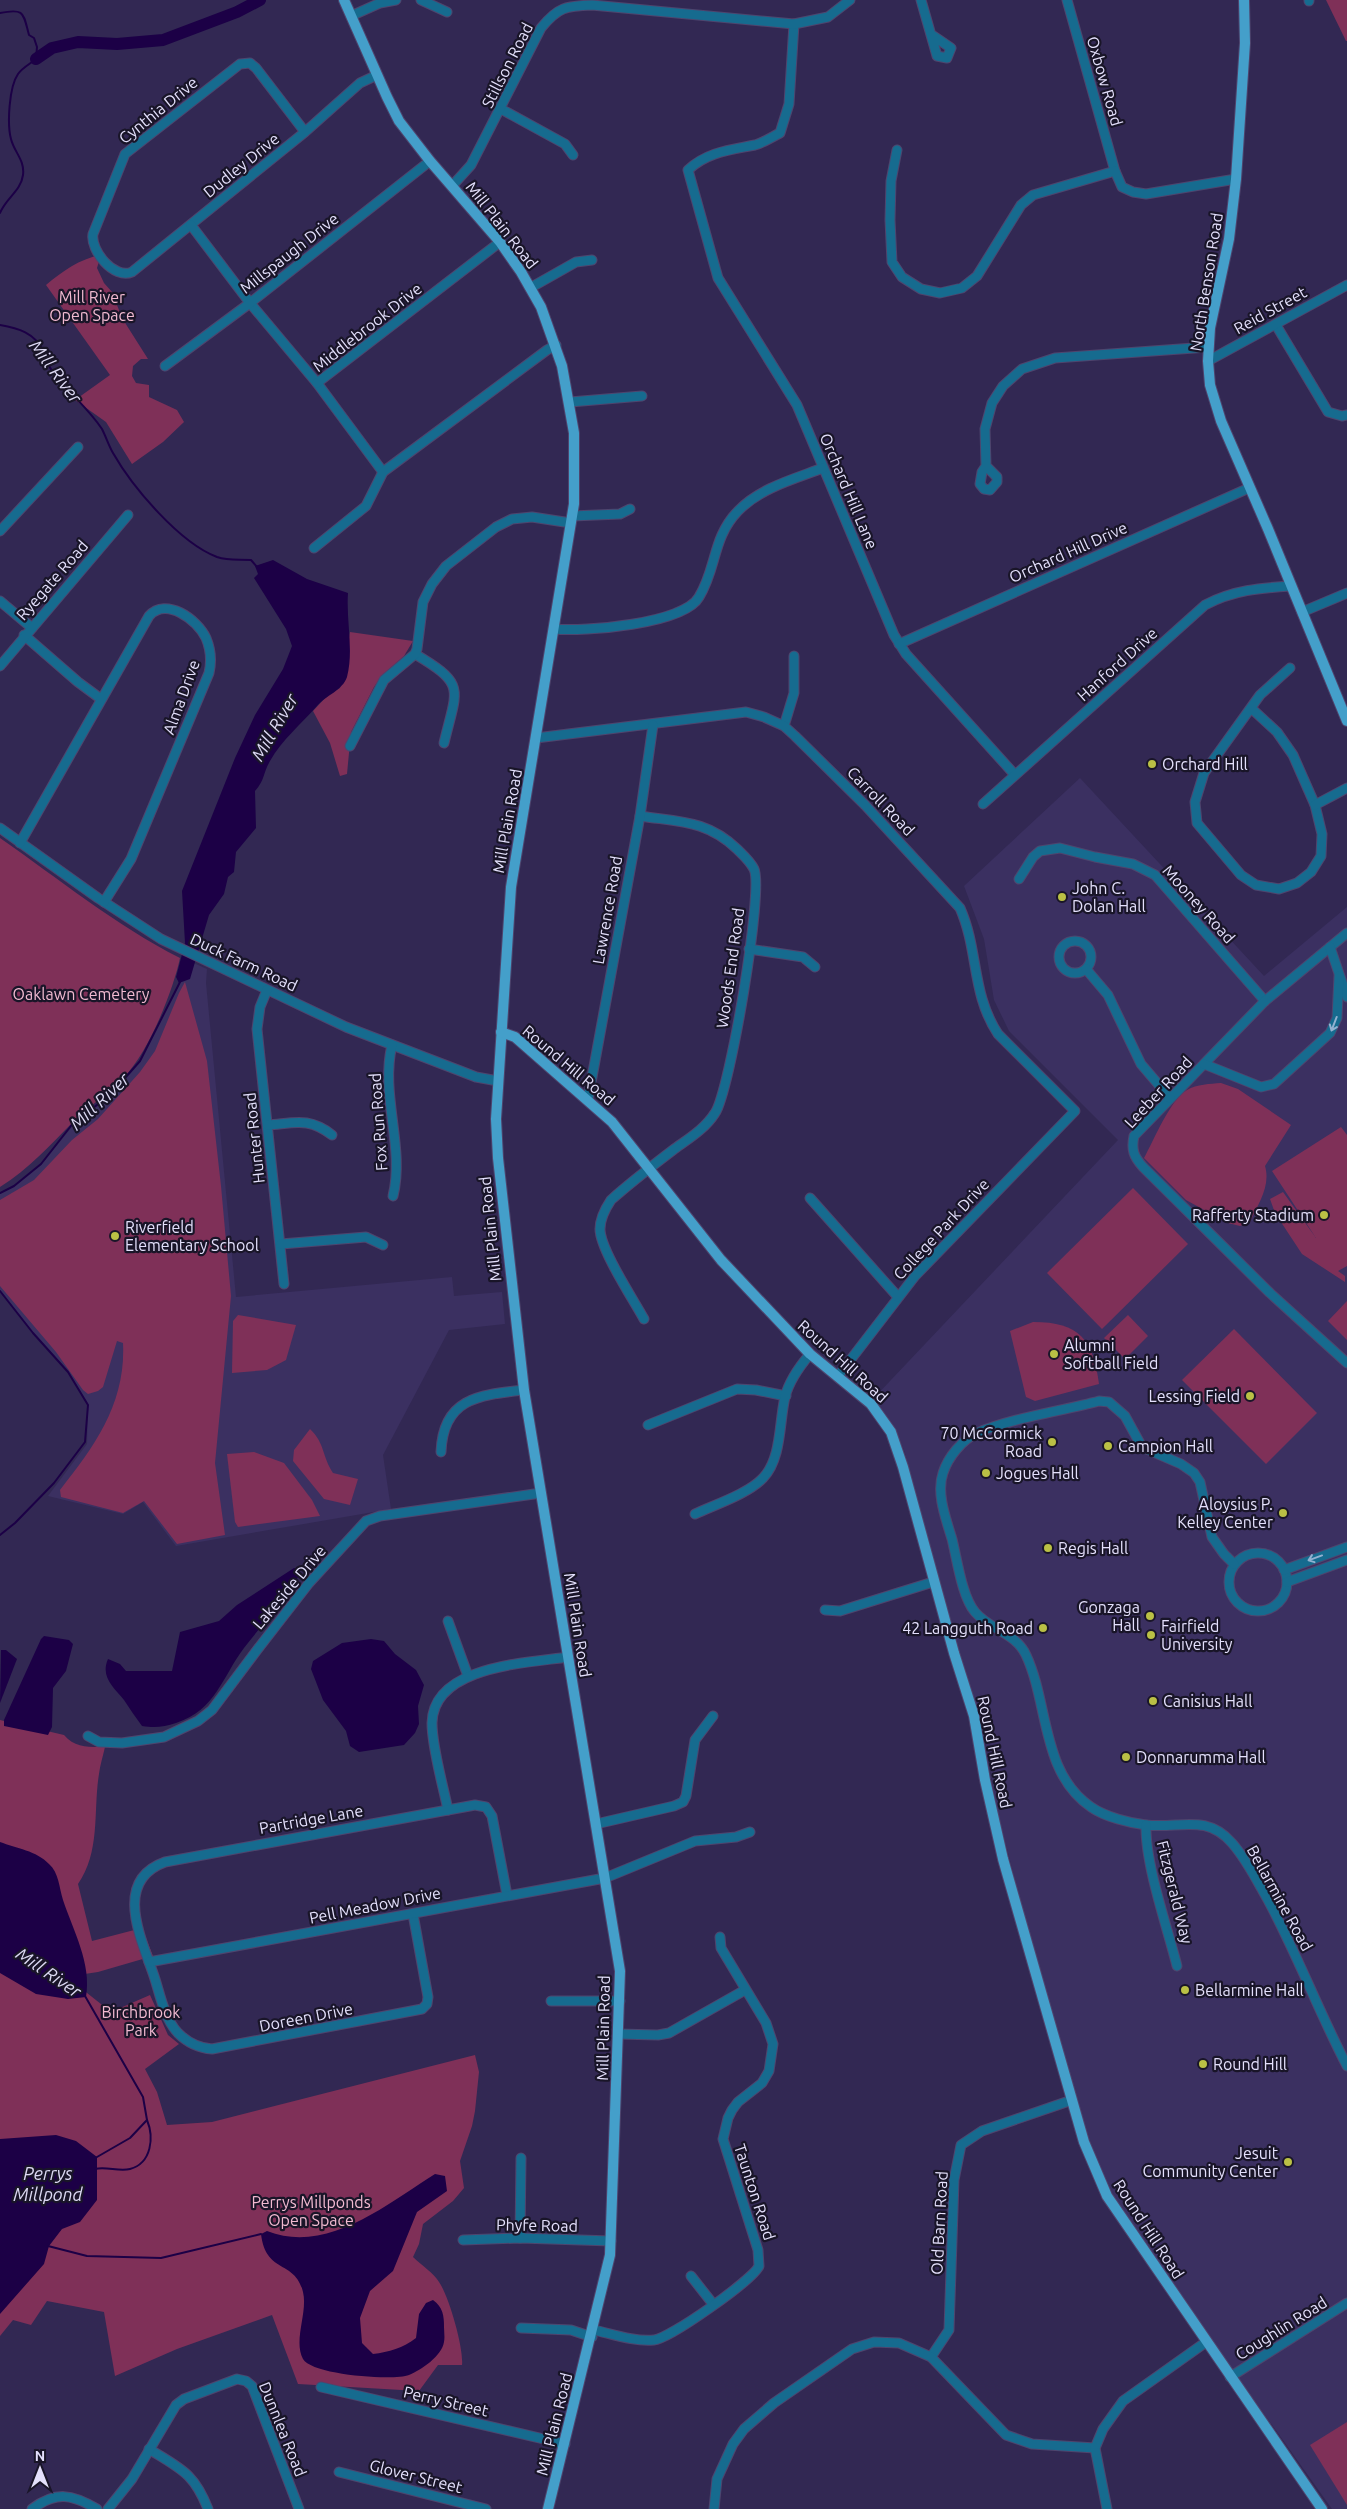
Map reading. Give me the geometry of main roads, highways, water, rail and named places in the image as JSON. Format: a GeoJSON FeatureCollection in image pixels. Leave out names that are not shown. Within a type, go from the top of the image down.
{"type":"FeatureCollection","features":[{"type":"Feature","properties":{"kind":"main road","name":"Mill Plain Road"},"geometry":{"type":"LineString","coordinates":[[344,0],[377,75],[400,121],[430,161],[500,242],[530,288],[556,345],[570,402],[576,461],[572,520],[511,887],[496,1119],[498,1158],[524,1390],[619,1962],[620,2001],[611,2241],[608,2268],[548,2509]]}},
{"type":"Feature","properties":{"kind":"main road","name":"North Benson Road"},"geometry":{"type":"LineString","coordinates":[[1244,0],[1245,43],[1232,224],[1215,297],[1208,361],[1214,402],[1347,721]]}},
{"type":"Feature","properties":{"kind":"main road","name":"Round Hill Road"},"geometry":{"type":"LineString","coordinates":[[501,1032],[515,1037],[612,1122],[720,1260],[810,1354],[872,1404],[891,1432],[903,1466],[934,1582],[974,1716],[985,1780],[1003,1859],[1088,2151],[1107,2196],[1322,2509]]}},
{"type":"Feature","properties":{"kind":"water"},"geometry":{"type":"Polygon","coordinates":[[[273,560],[307,579],[348,593],[350,656],[347,677],[342,686],[320,702],[292,732],[270,761],[261,783],[255,791],[256,828],[236,852],[234,872],[228,877],[224,894],[209,915],[190,979],[179,983],[176,977],[185,943],[182,891],[235,758],[255,715],[283,669],[292,646],[286,629],[254,578],[258,574],[255,566],[273,560]]]}},
{"type":"Feature","properties":{"kind":"water"},"geometry":{"type":"Polygon","coordinates":[[[294,1568],[298,1569],[298,1577],[293,1587],[244,1648],[217,1692],[209,1701],[190,1717],[176,1723],[159,1727],[142,1726],[109,1682],[106,1671],[108,1659],[120,1664],[126,1671],[172,1671],[180,1632],[219,1621],[237,1605],[294,1568]]]}},
{"type":"Feature","properties":{"kind":"water"},"geometry":{"type":"Polygon","coordinates":[[[44,1636],[69,1640],[73,1644],[66,1671],[53,1688],[52,1727],[48,1735],[4,1726],[4,1720],[44,1636]]]}},
{"type":"Feature","properties":{"kind":"water"},"geometry":{"type":"Polygon","coordinates":[[[371,1639],[384,1641],[395,1654],[416,1670],[424,1685],[418,1706],[419,1724],[415,1733],[404,1745],[359,1752],[350,1746],[346,1731],[323,1700],[311,1669],[313,1661],[342,1643],[371,1639]]]}},
{"type":"Feature","properties":{"kind":"water"},"geometry":{"type":"Polygon","coordinates":[[[1,1650],[6,1650],[17,1659],[0,1703],[1,1650]]]}},
{"type":"Feature","properties":{"kind":"water"},"geometry":{"type":"Polygon","coordinates":[[[0,1842],[39,1856],[55,1872],[84,1960],[87,1985],[86,1997],[68,1999],[36,1994],[0,1973],[0,1842]]]}},
{"type":"Feature","properties":{"kind":"water","name":"Perrys Millpond"},"geometry":{"type":"Polygon","coordinates":[[[56,2135],[76,2141],[97,2157],[97,2200],[80,2222],[62,2229],[49,2246],[44,2264],[0,2314],[0,2139],[56,2135]]]}},
{"type":"Feature","properties":{"kind":"water"},"geometry":{"type":"Polygon","coordinates":[[[435,2174],[445,2176],[447,2191],[417,2212],[393,2271],[370,2291],[360,2318],[362,2343],[373,2354],[390,2351],[416,2338],[419,2314],[426,2303],[433,2300],[441,2309],[444,2319],[444,2340],[439,2352],[419,2370],[400,2377],[371,2377],[336,2373],[309,2365],[303,2359],[299,2343],[304,2309],[303,2292],[294,2275],[274,2262],[269,2256],[264,2247],[261,2234],[267,2231],[289,2237],[312,2236],[334,2231],[356,2223],[377,2212],[435,2174]]]}},
{"type":"Feature","properties":{"kind":"waterway","name":"Mill River"},"geometry":{"type":"LineString","coordinates":[[36,59],[52,48],[78,42],[117,44],[163,40],[237,12],[260,0]]}},
{"type":"Feature","properties":{"kind":"waterway","name":"Mill River"},"geometry":{"type":"LineString","coordinates":[[0,13],[14,11],[22,14],[29,35],[34,38],[37,47],[36,59],[24,68],[15,80],[10,106],[10,132],[12,144],[21,160],[23,170],[22,181],[0,213]]}},
{"type":"Feature","properties":{"kind":"waterway","name":"Mill River"},"geometry":{"type":"LineString","coordinates":[[0,325],[25,332],[40,345],[53,372],[102,429],[113,453],[132,482],[173,527],[188,540],[217,557],[251,560],[257,567]]}},
{"type":"Feature","properties":{"kind":"waterway","name":"Mill River"},"geometry":{"type":"LineString","coordinates":[[0,1193],[14,1186],[41,1164],[74,1122],[109,1096],[140,1061],[180,982]]}},
{"type":"Feature","properties":{"kind":"waterway","name":"Mill River"},"geometry":{"type":"LineString","coordinates":[[0,1291],[33,1333],[68,1372],[88,1405],[85,1442],[54,1483],[15,1523],[0,1535]]}},
{"type":"Feature","properties":{"kind":"waterway","name":"Mill River"},"geometry":{"type":"LineString","coordinates":[[85,1996],[143,2097],[147,2120],[130,2138],[97,2157]]}},
{"type":"Feature","properties":{"kind":"waterway"},"geometry":{"type":"LineString","coordinates":[[95,2169],[126,2170],[137,2166],[143,2161],[147,2155],[150,2141],[147,2120]]}},
{"type":"Feature","properties":{"kind":"waterway"},"geometry":{"type":"LineString","coordinates":[[48,2246],[87,2256],[161,2258],[261,2234]]}},
{"type":"Feature","properties":{"kind":"place","name":"Orchard Hill"},"geometry":{"type":"Point","coordinates":[1152,764]}},
{"type":"Feature","properties":{"kind":"place","name":"John C. Dolan Hall"},"geometry":{"type":"Point","coordinates":[1062,897]}},
{"type":"Feature","properties":{"kind":"place","name":"Rafferty Stadium"},"geometry":{"type":"Point","coordinates":[1324,1215]}},
{"type":"Feature","properties":{"kind":"place","name":"Riverfield Elementary School"},"geometry":{"type":"Point","coordinates":[115,1236]}},
{"type":"Feature","properties":{"kind":"place","name":"Alumni Softball Field"},"geometry":{"type":"Point","coordinates":[1054,1354]}},
{"type":"Feature","properties":{"kind":"place","name":"Lessing Field"},"geometry":{"type":"Point","coordinates":[1250,1396]}},
{"type":"Feature","properties":{"kind":"place","name":"70 McCormick Road"},"geometry":{"type":"Point","coordinates":[1052,1442]}},
{"type":"Feature","properties":{"kind":"place","name":"Campion Hall"},"geometry":{"type":"Point","coordinates":[1108,1446]}},
{"type":"Feature","properties":{"kind":"place","name":"Jogues Hall"},"geometry":{"type":"Point","coordinates":[986,1473]}},
{"type":"Feature","properties":{"kind":"place","name":"Aloysius P. Kelley Center"},"geometry":{"type":"Point","coordinates":[1283,1513]}},
{"type":"Feature","properties":{"kind":"place","name":"Regis Hall"},"geometry":{"type":"Point","coordinates":[1048,1548]}},
{"type":"Feature","properties":{"kind":"place","name":"Gonzaga Hall"},"geometry":{"type":"Point","coordinates":[1150,1616]}},
{"type":"Feature","properties":{"kind":"place","name":"42 Langguth Road"},"geometry":{"type":"Point","coordinates":[1043,1628]}},
{"type":"Feature","properties":{"kind":"place","name":"Fairfield University"},"geometry":{"type":"Point","coordinates":[1151,1635]}},
{"type":"Feature","properties":{"kind":"place","name":"Canisius Hall"},"geometry":{"type":"Point","coordinates":[1153,1701]}},
{"type":"Feature","properties":{"kind":"place","name":"Donnarumma Hall"},"geometry":{"type":"Point","coordinates":[1126,1757]}},
{"type":"Feature","properties":{"kind":"place","name":"Bellarmine Hall"},"geometry":{"type":"Point","coordinates":[1185,1990]}},
{"type":"Feature","properties":{"kind":"place","name":"Round Hill"},"geometry":{"type":"Point","coordinates":[1203,2064]}},
{"type":"Feature","properties":{"kind":"place","name":"Jesuit Community Center"},"geometry":{"type":"Point","coordinates":[1288,2162]}},
{"type":"Feature","properties":{"kind":"park label","name":"Mill River Open Space"},"geometry":{"type":"Point","coordinates":[92,306]}},
{"type":"Feature","properties":{"kind":"park label","name":"Oaklawn Cemetery"},"geometry":{"type":"Point","coordinates":[81,994]}},
{"type":"Feature","properties":{"kind":"park label","name":"Birchbrook Park"},"geometry":{"type":"Point","coordinates":[141,2021]}},
{"type":"Feature","properties":{"kind":"park label","name":"Perrys Millponds Open Space"},"geometry":{"type":"Point","coordinates":[311,2211]}}]}
